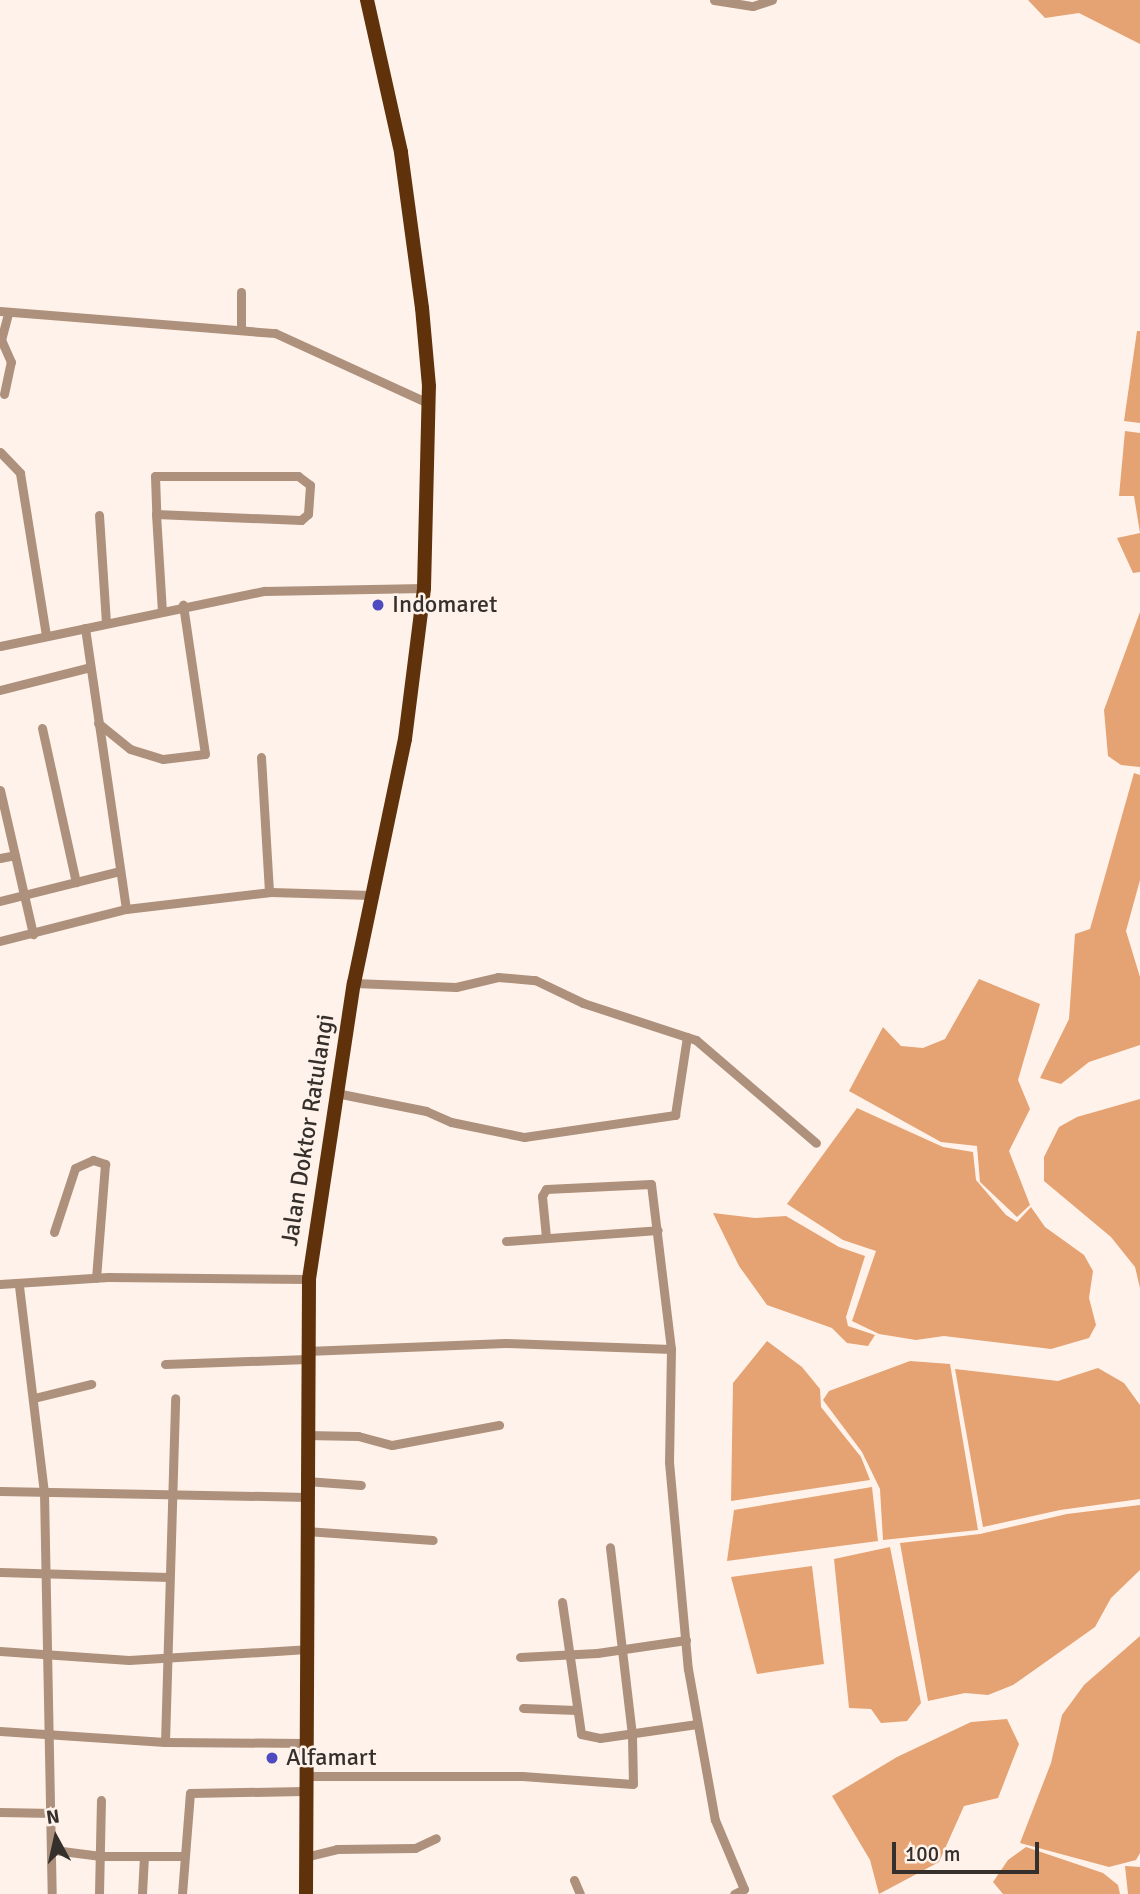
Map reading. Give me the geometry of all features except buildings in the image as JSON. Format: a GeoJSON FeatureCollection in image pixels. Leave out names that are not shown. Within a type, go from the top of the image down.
{"type":"FeatureCollection","features":[{"type":"Feature","properties":{"kind":"highway","name":"Jalan Doktor Ratulangi"},"geometry":{"type":"LineString","coordinates":[[306,1894],[304,1783],[309,1279],[354,983],[405,739],[424,588],[428,373],[405,176],[368,0]]}},
{"type":"Feature","properties":{"kind":"street"},"geometry":{"type":"LineString","coordinates":[[714,0],[753,6],[772,0]]}},
{"type":"Feature","properties":{"kind":"street"},"geometry":{"type":"LineString","coordinates":[[240,328],[241,292]]}},
{"type":"Feature","properties":{"kind":"street"},"geometry":{"type":"LineString","coordinates":[[4,394],[11,362],[1,340],[4,312],[240,328],[283,335],[428,403]]}},
{"type":"Feature","properties":{"kind":"street"},"geometry":{"type":"LineString","coordinates":[[0,452],[20,473],[46,635]]}},
{"type":"Feature","properties":{"kind":"street"},"geometry":{"type":"LineString","coordinates":[[156,513],[301,520],[309,514],[310,485],[298,477],[157,475],[156,513],[162,611]]}},
{"type":"Feature","properties":{"kind":"street"},"geometry":{"type":"LineString","coordinates":[[99,515],[106,623]]}},
{"type":"Feature","properties":{"kind":"street"},"geometry":{"type":"LineString","coordinates":[[0,646],[264,591],[424,588]]}},
{"type":"Feature","properties":{"kind":"street"},"geometry":{"type":"LineString","coordinates":[[98,723],[130,749],[163,759],[205,754],[183,606]]}},
{"type":"Feature","properties":{"kind":"street"},"geometry":{"type":"LineString","coordinates":[[85,628],[126,908]]}},
{"type":"Feature","properties":{"kind":"street"},"geometry":{"type":"LineString","coordinates":[[0,690],[90,667]]}},
{"type":"Feature","properties":{"kind":"street"},"geometry":{"type":"LineString","coordinates":[[42,728],[76,882]]}},
{"type":"Feature","properties":{"kind":"street"},"geometry":{"type":"LineString","coordinates":[[261,757],[269,892]]}},
{"type":"Feature","properties":{"kind":"street"},"geometry":{"type":"LineString","coordinates":[[0,790],[3,816],[33,934]]}},
{"type":"Feature","properties":{"kind":"street"},"geometry":{"type":"LineString","coordinates":[[0,858],[15,855]]}},
{"type":"Feature","properties":{"kind":"street"},"geometry":{"type":"LineString","coordinates":[[0,901],[119,871]]}},
{"type":"Feature","properties":{"kind":"street"},"geometry":{"type":"LineString","coordinates":[[0,942],[126,908],[269,892],[371,895]]}},
{"type":"Feature","properties":{"kind":"street"},"geometry":{"type":"LineString","coordinates":[[354,983],[456,987],[523,976],[583,1003],[687,1037],[816,1143]]}},
{"type":"Feature","properties":{"kind":"street"},"geometry":{"type":"LineString","coordinates":[[336,1093],[426,1111],[450,1122],[524,1137],[675,1115],[687,1037]]}},
{"type":"Feature","properties":{"kind":"street"},"geometry":{"type":"LineString","coordinates":[[54,1232],[75,1168],[93,1160],[104,1164],[96,1278]]}},
{"type":"Feature","properties":{"kind":"street"},"geometry":{"type":"LineString","coordinates":[[546,1237],[543,1191],[649,1182],[658,1230],[671,1349],[668,1462],[686,1640],[697,1724],[719,1836],[746,1892],[734,1894]]}},
{"type":"Feature","properties":{"kind":"street"},"geometry":{"type":"LineString","coordinates":[[506,1241],[658,1230]]}},
{"type":"Feature","properties":{"kind":"street"},"geometry":{"type":"LineString","coordinates":[[0,1284],[19,1286],[96,1278],[309,1279]]}},
{"type":"Feature","properties":{"kind":"street"},"geometry":{"type":"LineString","coordinates":[[19,1286],[44,1492],[45,1653],[54,1850],[52,1894]]}},
{"type":"Feature","properties":{"kind":"street"},"geometry":{"type":"LineString","coordinates":[[165,1364],[505,1343],[671,1349]]}},
{"type":"Feature","properties":{"kind":"street"},"geometry":{"type":"LineString","coordinates":[[34,1398],[91,1384]]}},
{"type":"Feature","properties":{"kind":"street"},"geometry":{"type":"LineString","coordinates":[[165,1742],[175,1398]]}},
{"type":"Feature","properties":{"kind":"street"},"geometry":{"type":"LineString","coordinates":[[306,1435],[358,1436],[392,1445],[499,1425]]}},
{"type":"Feature","properties":{"kind":"street"},"geometry":{"type":"LineString","coordinates":[[306,1481],[360,1485]]}},
{"type":"Feature","properties":{"kind":"street"},"geometry":{"type":"LineString","coordinates":[[0,1491],[171,1497],[307,1497]]}},
{"type":"Feature","properties":{"kind":"street"},"geometry":{"type":"LineString","coordinates":[[306,1531],[433,1540]]}},
{"type":"Feature","properties":{"kind":"street"},"geometry":{"type":"LineString","coordinates":[[182,1894],[182,1856],[190,1793],[304,1783],[523,1776],[624,1786],[636,1779],[610,1548]]}},
{"type":"Feature","properties":{"kind":"street"},"geometry":{"type":"LineString","coordinates":[[0,1572],[168,1577]]}},
{"type":"Feature","properties":{"kind":"street"},"geometry":{"type":"LineString","coordinates":[[562,1602],[580,1731],[589,1738],[697,1724]]}},
{"type":"Feature","properties":{"kind":"street"},"geometry":{"type":"LineString","coordinates":[[520,1657],[623,1650],[686,1640]]}},
{"type":"Feature","properties":{"kind":"street"},"geometry":{"type":"LineString","coordinates":[[0,1651],[128,1660],[307,1649]]}},
{"type":"Feature","properties":{"kind":"street"},"geometry":{"type":"LineString","coordinates":[[523,1709],[576,1710]]}},
{"type":"Feature","properties":{"kind":"street"},"geometry":{"type":"LineString","coordinates":[[0,1731],[165,1742],[305,1743]]}},
{"type":"Feature","properties":{"kind":"street"},"geometry":{"type":"LineString","coordinates":[[99,1894],[101,1800]]}},
{"type":"Feature","properties":{"kind":"street"},"geometry":{"type":"LineString","coordinates":[[0,1811],[53,1813]]}},
{"type":"Feature","properties":{"kind":"street"},"geometry":{"type":"LineString","coordinates":[[305,1857],[337,1849],[415,1849],[436,1838]]}},
{"type":"Feature","properties":{"kind":"street"},"geometry":{"type":"LineString","coordinates":[[54,1850],[101,1856],[182,1856]]}},
{"type":"Feature","properties":{"kind":"street"},"geometry":{"type":"LineString","coordinates":[[142,1894],[144,1856]]}},
{"type":"Feature","properties":{"kind":"street"},"geometry":{"type":"LineString","coordinates":[[574,1880],[580,1894]]}},
{"type":"Feature","properties":{"kind":"shaded area"},"geometry":{"type":"Polygon","coordinates":[[[1028,0],[1140,0],[1140,44],[1079,13],[1045,18],[1028,0]]]}},
{"type":"Feature","properties":{"kind":"shaded area"},"geometry":{"type":"Polygon","coordinates":[[[1137,331],[1140,331],[1140,423],[1124,421],[1137,331]]]}},
{"type":"Feature","properties":{"kind":"shaded area"},"geometry":{"type":"Polygon","coordinates":[[[1125,431],[1140,433],[1140,533],[1134,496],[1119,496],[1125,431]]]}},
{"type":"Feature","properties":{"kind":"shaded area"},"geometry":{"type":"Polygon","coordinates":[[[1140,533],[1140,572],[1133,573],[1117,538],[1140,533]]]}},
{"type":"Feature","properties":{"kind":"shaded area"},"geometry":{"type":"Polygon","coordinates":[[[1140,612],[1140,767],[1121,765],[1108,756],[1104,710],[1140,612]]]}},
{"type":"Feature","properties":{"kind":"shaded area"},"geometry":{"type":"Polygon","coordinates":[[[1134,773],[1140,775],[1140,880],[1126,931],[1140,977],[1140,1045],[1089,1062],[1061,1084],[1040,1078],[1069,1019],[1075,934],[1090,929],[1134,773]]]}},
{"type":"Feature","properties":{"kind":"shaded area"},"geometry":{"type":"Polygon","coordinates":[[[979,979],[1040,1004],[1018,1080],[1030,1109],[1009,1151],[1030,1205],[1017,1217],[980,1182],[977,1146],[941,1142],[849,1091],[883,1027],[901,1046],[923,1048],[945,1039],[979,979]]]}},
{"type":"Feature","properties":{"kind":"shaded area"},"geometry":{"type":"Polygon","coordinates":[[[1140,1099],[1140,1288],[1135,1267],[1111,1237],[1044,1181],[1044,1157],[1059,1127],[1077,1117],[1140,1099]]]}},
{"type":"Feature","properties":{"kind":"shaded area"},"geometry":{"type":"Polygon","coordinates":[[[857,1108],[943,1147],[973,1152],[976,1180],[1006,1215],[1017,1222],[1031,1207],[1045,1227],[1084,1255],[1093,1271],[1089,1298],[1096,1325],[1089,1338],[1051,1349],[944,1336],[916,1340],[879,1334],[852,1321],[876,1251],[843,1240],[787,1204],[857,1108]]]}},
{"type":"Feature","properties":{"kind":"shaded area"},"geometry":{"type":"Polygon","coordinates":[[[713,1213],[755,1218],[786,1216],[839,1247],[865,1256],[846,1317],[848,1326],[875,1335],[868,1346],[847,1343],[832,1328],[767,1305],[739,1266],[713,1213]]]}},
{"type":"Feature","properties":{"kind":"shaded area"},"geometry":{"type":"Polygon","coordinates":[[[767,1341],[802,1367],[820,1389],[821,1407],[861,1457],[870,1480],[731,1501],[733,1383],[767,1341]]]}},
{"type":"Feature","properties":{"kind":"shaded area"},"geometry":{"type":"Polygon","coordinates":[[[910,1361],[950,1364],[978,1530],[883,1540],[880,1489],[862,1452],[823,1400],[829,1391],[910,1361]]]}},
{"type":"Feature","properties":{"kind":"shaded area"},"geometry":{"type":"Polygon","coordinates":[[[1098,1368],[1124,1383],[1140,1405],[1140,1499],[1060,1510],[983,1527],[955,1369],[1058,1381],[1098,1368]]]}},
{"type":"Feature","properties":{"kind":"shaded area"},"geometry":{"type":"Polygon","coordinates":[[[872,1487],[878,1541],[727,1561],[734,1510],[872,1487]]]}},
{"type":"Feature","properties":{"kind":"shaded area"},"geometry":{"type":"Polygon","coordinates":[[[1140,1505],[1140,1570],[1111,1598],[1095,1627],[1013,1685],[988,1695],[965,1693],[928,1701],[900,1543],[980,1534],[1067,1514],[1140,1505]]]}},
{"type":"Feature","properties":{"kind":"shaded area"},"geometry":{"type":"Polygon","coordinates":[[[890,1547],[921,1703],[907,1721],[881,1723],[871,1709],[849,1708],[834,1559],[890,1547]]]}},
{"type":"Feature","properties":{"kind":"shaded area"},"geometry":{"type":"Polygon","coordinates":[[[812,1566],[824,1664],[757,1674],[731,1577],[812,1566]]]}},
{"type":"Feature","properties":{"kind":"shaded area"},"geometry":{"type":"Polygon","coordinates":[[[1140,1636],[1140,1853],[1136,1860],[1109,1867],[1020,1843],[1051,1763],[1062,1715],[1084,1685],[1140,1636]]]}},
{"type":"Feature","properties":{"kind":"shaded area"},"geometry":{"type":"Polygon","coordinates":[[[1007,1719],[1019,1744],[998,1798],[964,1806],[939,1862],[879,1894],[870,1860],[832,1796],[897,1757],[971,1722],[1007,1719]]]}},
{"type":"Feature","properties":{"kind":"shaded area"},"geometry":{"type":"Polygon","coordinates":[[[1026,1847],[1103,1873],[1118,1885],[1120,1894],[1003,1894],[993,1882],[1008,1860],[1026,1847]]]}},
{"type":"Feature","properties":{"kind":"shaded area"},"geometry":{"type":"Polygon","coordinates":[[[1125,1866],[1140,1867],[1140,1894],[1128,1894],[1125,1866]]]}},
{"type":"Feature","properties":{"kind":"place","name":"Indomaret"},"geometry":{"type":"Point","coordinates":[378,605]}},
{"type":"Feature","properties":{"kind":"place","name":"Alfamart"},"geometry":{"type":"Point","coordinates":[272,1758]}}]}
